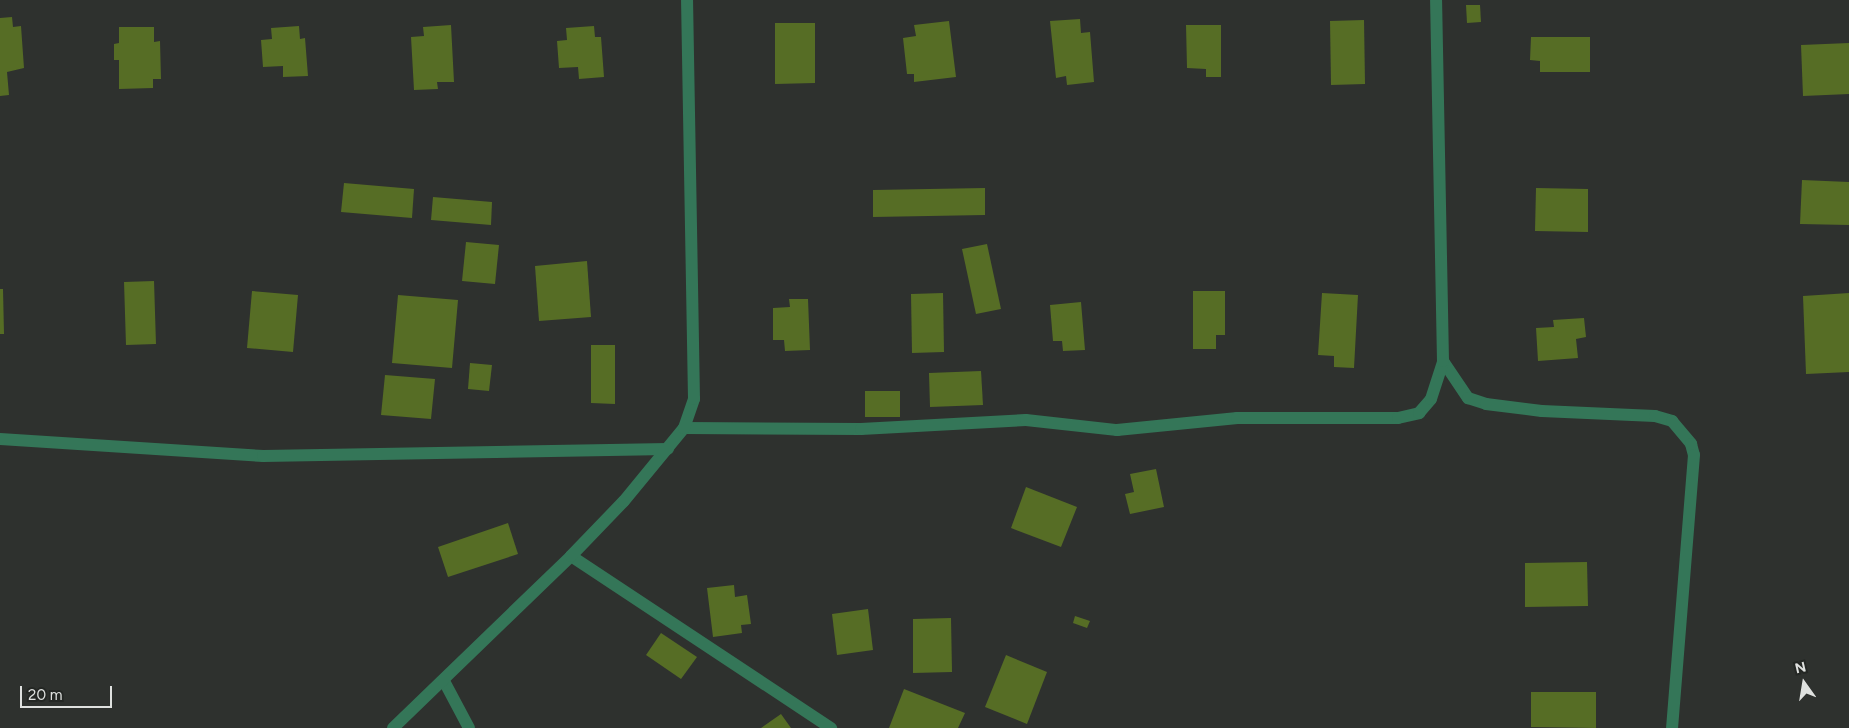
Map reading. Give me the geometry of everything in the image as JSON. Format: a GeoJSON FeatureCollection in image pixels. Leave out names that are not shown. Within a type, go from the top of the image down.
{"type":"FeatureCollection","features":[{"type":"Feature","properties":{"kind":"street"},"geometry":{"type":"LineString","coordinates":[[393,728],[444,681],[571,556],[668,449],[684,428],[694,399],[687,0]]}},
{"type":"Feature","properties":{"kind":"street"},"geometry":{"type":"LineString","coordinates":[[684,428],[861,429],[1026,420],[1117,430],[1238,418],[1398,418],[1419,413],[1431,399],[1443,361],[1436,0]]}},
{"type":"Feature","properties":{"kind":"street"},"geometry":{"type":"LineString","coordinates":[[1443,361],[1468,398],[1486,404],[1542,411],[1655,416],[1672,421],[1691,444],[1694,455],[1672,728]]}},
{"type":"Feature","properties":{"kind":"street"},"geometry":{"type":"LineString","coordinates":[[0,439],[263,456],[668,449]]}},
{"type":"Feature","properties":{"kind":"street"},"geometry":{"type":"LineString","coordinates":[[571,556],[832,728]]}},
{"type":"Feature","properties":{"kind":"street"},"geometry":{"type":"LineString","coordinates":[[444,681],[468,728]]}},
{"type":"Feature","properties":{"kind":"building"},"geometry":{"type":"Polygon","coordinates":[[[1466,5],[1480,5],[1481,22],[1467,23],[1466,5]]]}},
{"type":"Feature","properties":{"kind":"building"},"geometry":{"type":"Polygon","coordinates":[[[12,17],[13,27],[21,26],[24,68],[7,72],[9,95],[0,96],[0,18],[12,17]]]}},
{"type":"Feature","properties":{"kind":"building"},"geometry":{"type":"Polygon","coordinates":[[[1080,19],[1081,33],[1090,32],[1094,82],[1067,85],[1066,76],[1056,78],[1050,21],[1080,19]]]}},
{"type":"Feature","properties":{"kind":"building"},"geometry":{"type":"Polygon","coordinates":[[[1364,20],[1365,84],[1331,85],[1330,21],[1364,20]]]}},
{"type":"Feature","properties":{"kind":"building"},"geometry":{"type":"Polygon","coordinates":[[[949,21],[956,77],[914,82],[914,74],[907,74],[903,38],[916,36],[914,25],[949,21]]]}},
{"type":"Feature","properties":{"kind":"building"},"geometry":{"type":"Polygon","coordinates":[[[775,23],[815,23],[815,83],[775,84],[775,23]]]}},
{"type":"Feature","properties":{"kind":"building"},"geometry":{"type":"Polygon","coordinates":[[[451,25],[454,82],[437,82],[438,89],[414,90],[411,37],[424,36],[423,27],[451,25]]]}},
{"type":"Feature","properties":{"kind":"building"},"geometry":{"type":"Polygon","coordinates":[[[1186,25],[1221,25],[1221,77],[1206,77],[1206,69],[1187,68],[1186,25]]]}},
{"type":"Feature","properties":{"kind":"building"},"geometry":{"type":"Polygon","coordinates":[[[299,26],[300,39],[305,38],[308,76],[283,77],[283,66],[263,67],[261,40],[272,39],[271,28],[299,26]]]}},
{"type":"Feature","properties":{"kind":"building"},"geometry":{"type":"Polygon","coordinates":[[[594,26],[595,37],[601,37],[604,77],[579,79],[578,67],[559,68],[557,41],[567,40],[566,28],[594,26]]]}},
{"type":"Feature","properties":{"kind":"building"},"geometry":{"type":"Polygon","coordinates":[[[119,27],[154,27],[154,42],[160,41],[161,79],[153,79],[153,88],[119,89],[119,60],[114,60],[114,44],[119,43],[119,27]]]}},
{"type":"Feature","properties":{"kind":"building"},"geometry":{"type":"Polygon","coordinates":[[[1531,37],[1590,37],[1590,72],[1540,72],[1540,61],[1530,60],[1531,37]]]}},
{"type":"Feature","properties":{"kind":"building"},"geometry":{"type":"Polygon","coordinates":[[[1849,43],[1849,94],[1803,96],[1801,45],[1849,43]]]}},
{"type":"Feature","properties":{"kind":"building"},"geometry":{"type":"Polygon","coordinates":[[[1802,180],[1849,182],[1849,225],[1800,224],[1802,180]]]}},
{"type":"Feature","properties":{"kind":"building"},"geometry":{"type":"Polygon","coordinates":[[[344,183],[414,189],[412,218],[341,212],[344,183]]]}},
{"type":"Feature","properties":{"kind":"building"},"geometry":{"type":"Polygon","coordinates":[[[985,188],[985,215],[873,217],[873,190],[985,188]]]}},
{"type":"Feature","properties":{"kind":"building"},"geometry":{"type":"Polygon","coordinates":[[[1536,188],[1588,189],[1588,232],[1535,231],[1536,188]]]}},
{"type":"Feature","properties":{"kind":"building"},"geometry":{"type":"Polygon","coordinates":[[[433,197],[492,202],[491,225],[431,220],[433,197]]]}},
{"type":"Feature","properties":{"kind":"building"},"geometry":{"type":"Polygon","coordinates":[[[466,242],[499,245],[495,284],[462,281],[466,242]]]}},
{"type":"Feature","properties":{"kind":"building"},"geometry":{"type":"Polygon","coordinates":[[[987,244],[1001,309],[976,314],[962,249],[987,244]]]}},
{"type":"Feature","properties":{"kind":"building"},"geometry":{"type":"Polygon","coordinates":[[[587,261],[591,317],[539,321],[535,266],[587,261]]]}},
{"type":"Feature","properties":{"kind":"building"},"geometry":{"type":"Polygon","coordinates":[[[154,281],[156,344],[126,345],[124,282],[154,281]]]}},
{"type":"Feature","properties":{"kind":"building"},"geometry":{"type":"Polygon","coordinates":[[[0,289],[3,289],[4,334],[0,334],[0,289]]]}},
{"type":"Feature","properties":{"kind":"building"},"geometry":{"type":"Polygon","coordinates":[[[252,291],[298,295],[293,352],[247,348],[252,291]]]}},
{"type":"Feature","properties":{"kind":"building"},"geometry":{"type":"Polygon","coordinates":[[[1193,291],[1225,291],[1225,335],[1216,335],[1216,349],[1193,349],[1193,291]]]}},
{"type":"Feature","properties":{"kind":"building"},"geometry":{"type":"Polygon","coordinates":[[[943,293],[944,352],[912,353],[911,294],[943,293]]]}},
{"type":"Feature","properties":{"kind":"building"},"geometry":{"type":"Polygon","coordinates":[[[1322,293],[1358,295],[1354,368],[1334,367],[1334,356],[1318,355],[1322,293]]]}},
{"type":"Feature","properties":{"kind":"building"},"geometry":{"type":"Polygon","coordinates":[[[1849,293],[1849,372],[1806,374],[1803,296],[1849,293]]]}},
{"type":"Feature","properties":{"kind":"building"},"geometry":{"type":"Polygon","coordinates":[[[398,295],[458,300],[452,368],[392,363],[398,295]]]}},
{"type":"Feature","properties":{"kind":"building"},"geometry":{"type":"Polygon","coordinates":[[[789,299],[808,299],[810,350],[785,351],[784,340],[773,340],[773,308],[790,307],[789,299]]]}},
{"type":"Feature","properties":{"kind":"building"},"geometry":{"type":"Polygon","coordinates":[[[1081,302],[1085,350],[1063,351],[1062,341],[1053,341],[1050,305],[1081,302]]]}},
{"type":"Feature","properties":{"kind":"building"},"geometry":{"type":"Polygon","coordinates":[[[1584,318],[1586,337],[1576,339],[1578,358],[1538,361],[1536,328],[1554,327],[1553,320],[1584,318]]]}},
{"type":"Feature","properties":{"kind":"building"},"geometry":{"type":"Polygon","coordinates":[[[591,345],[615,345],[615,404],[591,403],[591,345]]]}},
{"type":"Feature","properties":{"kind":"building"},"geometry":{"type":"Polygon","coordinates":[[[470,363],[492,365],[489,391],[468,389],[470,363]]]}},
{"type":"Feature","properties":{"kind":"building"},"geometry":{"type":"Polygon","coordinates":[[[981,371],[983,405],[930,407],[929,373],[981,371]]]}},
{"type":"Feature","properties":{"kind":"building"},"geometry":{"type":"Polygon","coordinates":[[[385,375],[435,379],[431,419],[381,415],[385,375]]]}},
{"type":"Feature","properties":{"kind":"building"},"geometry":{"type":"Polygon","coordinates":[[[865,391],[900,391],[900,417],[865,417],[865,391]]]}},
{"type":"Feature","properties":{"kind":"building"},"geometry":{"type":"Polygon","coordinates":[[[1156,469],[1164,507],[1130,514],[1125,494],[1134,492],[1130,474],[1156,469]]]}},
{"type":"Feature","properties":{"kind":"building"},"geometry":{"type":"Polygon","coordinates":[[[1026,487],[1077,507],[1061,547],[1011,528],[1026,487]]]}},
{"type":"Feature","properties":{"kind":"building"},"geometry":{"type":"Polygon","coordinates":[[[508,523],[518,554],[448,577],[438,547],[508,523]]]}},
{"type":"Feature","properties":{"kind":"building"},"geometry":{"type":"Polygon","coordinates":[[[1587,562],[1588,606],[1525,607],[1525,563],[1587,562]]]}},
{"type":"Feature","properties":{"kind":"building"},"geometry":{"type":"Polygon","coordinates":[[[734,585],[735,597],[747,595],[751,624],[741,625],[742,633],[713,637],[707,588],[734,585]]]}},
{"type":"Feature","properties":{"kind":"building"},"geometry":{"type":"Polygon","coordinates":[[[868,609],[873,650],[837,655],[832,614],[868,609]]]}},
{"type":"Feature","properties":{"kind":"building"},"geometry":{"type":"Polygon","coordinates":[[[1075,616],[1090,621],[1087,628],[1073,623],[1075,616]]]}},
{"type":"Feature","properties":{"kind":"building"},"geometry":{"type":"Polygon","coordinates":[[[951,618],[952,672],[913,673],[913,619],[951,618]]]}},
{"type":"Feature","properties":{"kind":"building"},"geometry":{"type":"Polygon","coordinates":[[[661,633],[697,657],[681,679],[646,655],[661,633]]]}},
{"type":"Feature","properties":{"kind":"building"},"geometry":{"type":"Polygon","coordinates":[[[1006,655],[1047,672],[1027,724],[985,707],[1006,655]]]}},
{"type":"Feature","properties":{"kind":"building"},"geometry":{"type":"Polygon","coordinates":[[[904,689],[965,713],[958,728],[889,728],[904,689]]]}},
{"type":"Feature","properties":{"kind":"building"},"geometry":{"type":"Polygon","coordinates":[[[1531,692],[1596,692],[1596,728],[1531,727],[1531,692]]]}},
{"type":"Feature","properties":{"kind":"building"},"geometry":{"type":"Polygon","coordinates":[[[781,714],[791,728],[761,728],[781,714]]]}}]}
